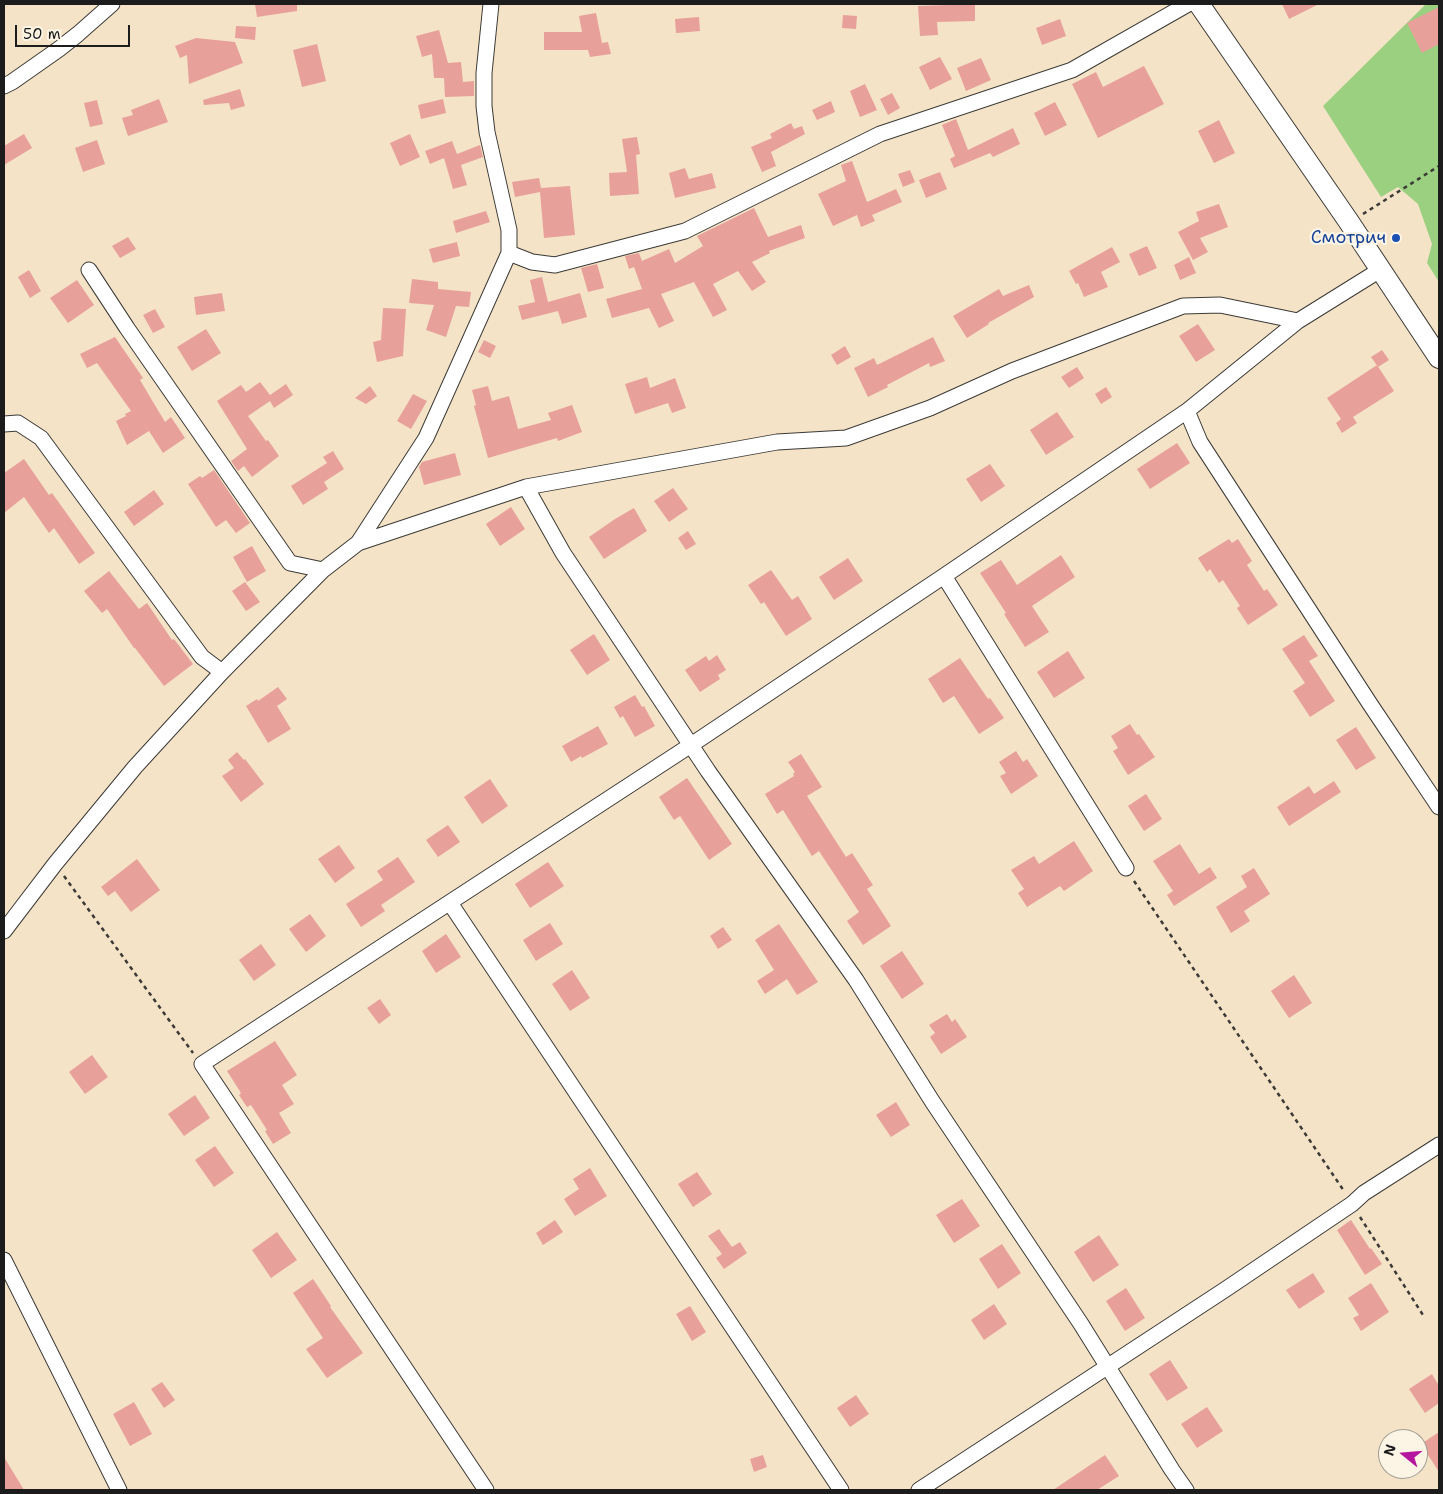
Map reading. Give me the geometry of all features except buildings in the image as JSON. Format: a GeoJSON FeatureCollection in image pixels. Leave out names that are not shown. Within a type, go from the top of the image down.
{"type":"FeatureCollection","features":[{"type":"Feature","properties":{"kind":"main road"},"geometry":{"type":"LineString","coordinates":[[1199,4],[1349,222],[1439,358]]}},
{"type":"Feature","properties":{"kind":"street"},"geometry":{"type":"LineString","coordinates":[[4,86],[36,66],[72,39],[112,4]]}},
{"type":"Feature","properties":{"kind":"street"},"geometry":{"type":"LineString","coordinates":[[358,543],[426,438],[509,253],[509,230],[487,132],[484,106],[484,73],[491,4]]}},
{"type":"Feature","properties":{"kind":"street"},"geometry":{"type":"LineString","coordinates":[[509,253],[532,262],[555,264],[685,231],[880,134],[1072,70],[1188,4]]}},
{"type":"Feature","properties":{"kind":"street"},"geometry":{"type":"LineString","coordinates":[[89,270],[290,563],[323,570]]}},
{"type":"Feature","properties":{"kind":"street"},"geometry":{"type":"LineString","coordinates":[[486,1490],[202,1064],[691,745],[944,576],[1187,411],[1298,321],[1380,270]]}},
{"type":"Feature","properties":{"kind":"street"},"geometry":{"type":"LineString","coordinates":[[4,931],[55,864],[135,767],[222,672],[323,570],[358,543],[526,487],[777,442],[846,438],[930,408],[1012,371],[1183,306],[1220,305],[1298,321]]}},
{"type":"Feature","properties":{"kind":"street"},"geometry":{"type":"LineString","coordinates":[[1187,411],[1205,451],[1439,808]]}},
{"type":"Feature","properties":{"kind":"street"},"geometry":{"type":"LineString","coordinates":[[4,424],[18,423],[40,438],[202,657],[222,672]]}},
{"type":"Feature","properties":{"kind":"street"},"geometry":{"type":"LineString","coordinates":[[526,487],[563,553],[691,745],[856,980],[932,1101],[1081,1324],[1186,1490]]}},
{"type":"Feature","properties":{"kind":"street"},"geometry":{"type":"LineString","coordinates":[[944,576],[1126,868]]}},
{"type":"Feature","properties":{"kind":"street"},"geometry":{"type":"LineString","coordinates":[[450,903],[841,1490]]}},
{"type":"Feature","properties":{"kind":"street"},"geometry":{"type":"LineString","coordinates":[[920,1490],[1226,1289],[1352,1204],[1364,1193],[1439,1145]]}},
{"type":"Feature","properties":{"kind":"street"},"geometry":{"type":"LineString","coordinates":[[4,1260],[119,1490]]}},
{"type":"Feature","properties":{"kind":"path"},"geometry":{"type":"LineString","coordinates":[[1349,222],[1439,166]]}},
{"type":"Feature","properties":{"kind":"path"},"geometry":{"type":"LineString","coordinates":[[55,864],[202,1064]]}},
{"type":"Feature","properties":{"kind":"path"},"geometry":{"type":"LineString","coordinates":[[1126,868],[1352,1204],[1423,1315]]}},
{"type":"Feature","properties":{"kind":"green space"},"geometry":{"type":"Polygon","coordinates":[[[1426,4],[1439,4],[1439,282],[1427,263],[1432,244],[1418,204],[1398,187],[1381,197],[1323,106],[1426,4]]]}},
{"type":"Feature","properties":{"kind":"place","name":"Смотрич"},"geometry":{"type":"Point","coordinates":[1396,238]}}]}
